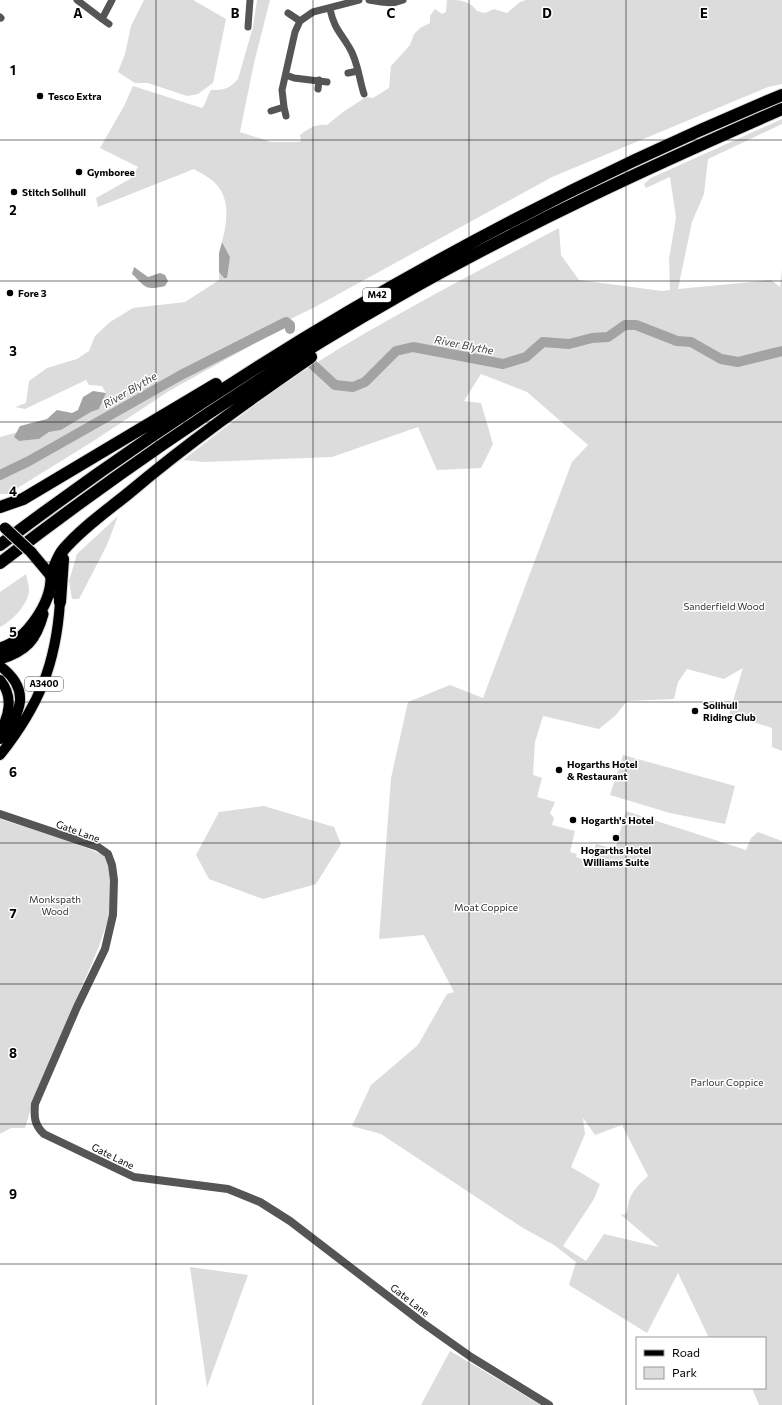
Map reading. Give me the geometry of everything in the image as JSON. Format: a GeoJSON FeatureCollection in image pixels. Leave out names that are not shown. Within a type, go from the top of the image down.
{"type":"FeatureCollection","features":[{"type":"Feature","properties":{"kind":"highway","name":"M42"},"geometry":{"type":"LineString","coordinates":[[0,545],[59,500],[199,404],[268,359],[328,323],[475,241],[602,176],[724,119],[782,95]]}},
{"type":"Feature","properties":{"kind":"highway","name":"M42"},"geometry":{"type":"LineString","coordinates":[[0,563],[74,506],[210,412],[397,297],[509,236],[658,164],[782,110]]}},
{"type":"Feature","properties":{"kind":"highway"},"geometry":{"type":"LineString","coordinates":[[0,507],[23,498],[403,271],[475,241]]}},
{"type":"Feature","properties":{"kind":"highway"},"geometry":{"type":"LineString","coordinates":[[0,659],[17,652],[34,637],[39,627],[51,578],[60,554],[70,544],[162,465],[217,423],[397,297]]}},
{"type":"Feature","properties":{"kind":"highway"},"geometry":{"type":"LineString","coordinates":[[2,526],[31,552],[51,578]]}},
{"type":"Feature","properties":{"kind":"highway"},"geometry":{"type":"LineString","coordinates":[[60,602],[62,562],[70,544]]}},
{"type":"Feature","properties":{"kind":"highway"},"geometry":{"type":"LineString","coordinates":[[0,648],[20,638],[34,620],[46,600]]}},
{"type":"Feature","properties":{"kind":"main road"},"geometry":{"type":"LineString","coordinates":[[51,578],[60,602]]}},
{"type":"Feature","properties":{"kind":"main road","name":"A3400"},"geometry":{"type":"LineString","coordinates":[[0,755],[28,716],[40,695],[56,645],[60,602]]}},
{"type":"Feature","properties":{"kind":"main road","name":"A3400"},"geometry":{"type":"LineString","coordinates":[[0,666],[14,680],[20,697],[18,714],[0,739]]}},
{"type":"Feature","properties":{"kind":"main road"},"geometry":{"type":"LineString","coordinates":[[0,680],[6,689],[10,705],[6,721],[0,732]]}},
{"type":"Feature","properties":{"kind":"street"},"geometry":{"type":"LineString","coordinates":[[77,0],[109,24]]}},
{"type":"Feature","properties":{"kind":"street"},"geometry":{"type":"LineString","coordinates":[[102,19],[112,0]]}},
{"type":"Feature","properties":{"kind":"street"},"geometry":{"type":"LineString","coordinates":[[248,27],[250,0]]}},
{"type":"Feature","properties":{"kind":"street"},"geometry":{"type":"LineString","coordinates":[[286,116],[282,90],[295,32],[300,21],[312,12],[330,9],[345,1],[359,0]]}},
{"type":"Feature","properties":{"kind":"street"},"geometry":{"type":"LineString","coordinates":[[369,0],[387,4],[395,4],[403,0]]}},
{"type":"Feature","properties":{"kind":"street"},"geometry":{"type":"LineString","coordinates":[[330,9],[332,21],[338,33],[349,47],[358,71],[364,94]]}},
{"type":"Feature","properties":{"kind":"street"},"geometry":{"type":"LineString","coordinates":[[288,13],[300,21]]}},
{"type":"Feature","properties":{"kind":"street"},"geometry":{"type":"LineString","coordinates":[[348,73],[358,71]]}},
{"type":"Feature","properties":{"kind":"street"},"geometry":{"type":"LineString","coordinates":[[286,75],[294,78],[327,82]]}},
{"type":"Feature","properties":{"kind":"street"},"geometry":{"type":"LineString","coordinates":[[318,89],[319,80]]}},
{"type":"Feature","properties":{"kind":"street"},"geometry":{"type":"LineString","coordinates":[[271,111],[284,107]]}},
{"type":"Feature","properties":{"kind":"street","name":"Gate Lane"},"geometry":{"type":"LineString","coordinates":[[0,814],[98,847],[108,854],[112,865],[114,880],[113,915],[104,949],[77,1006],[35,1104],[34,1114],[38,1129],[44,1134],[134,1177],[228,1189],[260,1202],[290,1221],[423,1323],[471,1357],[549,1405]]}},
{"type":"Feature","properties":{"kind":"green space"},"geometry":{"type":"Polygon","coordinates":[[[144,0],[193,0],[226,19],[213,83],[198,94],[187,96],[148,83],[135,83],[118,72],[125,54],[131,26],[144,0]]]}},
{"type":"Feature","properties":{"kind":"green space"},"geometry":{"type":"Polygon","coordinates":[[[257,0],[270,0],[254,63],[240,132],[271,142],[301,141],[300,135],[306,130],[316,126],[327,125],[343,112],[366,97],[373,98],[389,88],[391,66],[410,45],[414,34],[420,28],[430,23],[430,16],[435,9],[442,14],[446,12],[447,0],[464,1],[474,7],[477,11],[485,13],[494,9],[507,13],[520,2],[526,0],[782,0],[782,84],[768,87],[552,177],[315,307],[252,338],[252,345],[169,391],[95,440],[8,494],[0,494],[0,437],[18,432],[14,437],[19,441],[39,439],[49,432],[61,430],[91,412],[99,409],[106,393],[102,386],[89,385],[86,380],[25,409],[15,407],[26,403],[29,381],[47,368],[77,359],[89,351],[95,336],[110,322],[133,308],[185,302],[219,280],[219,272],[224,278],[230,257],[222,242],[226,219],[226,204],[224,196],[215,183],[194,169],[98,207],[96,198],[130,179],[138,167],[100,148],[124,106],[133,86],[202,108],[211,90],[219,90],[229,87],[235,82],[238,79],[253,27],[257,0]]]}},
{"type":"Feature","properties":{"kind":"green space"},"geometry":{"type":"Polygon","coordinates":[[[782,119],[782,124],[708,159],[704,194],[692,222],[678,289],[771,280],[780,287],[782,270],[782,751],[772,747],[772,728],[729,714],[743,668],[724,679],[687,669],[678,682],[674,699],[627,701],[616,715],[599,729],[543,716],[535,742],[533,775],[542,778],[537,797],[555,802],[550,813],[554,818],[552,825],[575,831],[570,852],[577,854],[576,857],[590,862],[596,844],[615,849],[626,811],[746,850],[751,838],[758,832],[782,841],[782,1405],[759,1405],[752,1389],[766,1389],[766,1337],[709,1337],[678,1273],[647,1333],[569,1285],[576,1262],[554,1245],[523,1228],[381,1134],[352,1126],[371,1085],[418,1045],[447,994],[454,992],[424,935],[379,939],[391,778],[408,702],[450,685],[483,698],[572,462],[588,445],[527,392],[481,374],[464,401],[481,403],[493,444],[481,468],[437,470],[418,427],[332,457],[204,462],[183,460],[263,399],[313,365],[404,311],[559,228],[561,255],[579,280],[662,291],[670,290],[669,259],[676,218],[670,177],[646,188],[644,184],[651,178],[782,119]],[[583,1118],[585,1134],[571,1167],[600,1184],[594,1199],[563,1246],[586,1261],[604,1234],[659,1247],[620,1214],[624,1215],[627,1212],[629,1200],[633,1192],[648,1176],[622,1125],[595,1135],[583,1118]]]}},
{"type":"Feature","properties":{"kind":"green space"},"geometry":{"type":"Polygon","coordinates":[[[118,516],[107,545],[79,599],[72,599],[69,581],[77,554],[118,516]]]}},
{"type":"Feature","properties":{"kind":"green space"},"geometry":{"type":"Polygon","coordinates":[[[26,574],[29,590],[26,601],[14,617],[0,627],[0,592],[26,574]]]}},
{"type":"Feature","properties":{"kind":"green space"},"geometry":{"type":"Polygon","coordinates":[[[623,755],[735,786],[725,824],[670,813],[610,795],[623,755]]]}},
{"type":"Feature","properties":{"kind":"green space"},"geometry":{"type":"Polygon","coordinates":[[[264,806],[334,827],[341,844],[316,884],[263,899],[209,879],[196,855],[219,812],[264,806]]]}},
{"type":"Feature","properties":{"kind":"green space","name":"Monkspath Wood"},"geometry":{"type":"Polygon","coordinates":[[[0,819],[72,842],[106,856],[111,873],[110,914],[98,949],[35,1095],[25,1128],[11,1128],[0,1134],[0,819]]]}},
{"type":"Feature","properties":{"kind":"green space"},"geometry":{"type":"Polygon","coordinates":[[[190,1267],[248,1275],[207,1387],[190,1267]]]}},
{"type":"Feature","properties":{"kind":"green space"},"geometry":{"type":"Polygon","coordinates":[[[450,1351],[541,1405],[421,1405],[450,1351]]]}},
{"type":"Feature","properties":{"kind":"shaded area"},"geometry":{"type":"Polygon","coordinates":[[[222,242],[230,257],[227,278],[224,278],[219,272],[219,253],[222,242]]]}},
{"type":"Feature","properties":{"kind":"shaded area"},"geometry":{"type":"Polygon","coordinates":[[[134,267],[148,277],[160,273],[165,275],[168,281],[165,286],[153,288],[146,287],[132,274],[134,267]]]}},
{"type":"Feature","properties":{"kind":"shaded area"},"geometry":{"type":"Polygon","coordinates":[[[93,391],[106,393],[99,409],[91,412],[61,430],[49,432],[39,439],[19,441],[14,437],[20,426],[47,419],[57,410],[72,413],[78,410],[83,397],[93,391]]]}},
{"type":"Feature","properties":{"kind":"waterway","name":"River Blythe"},"geometry":{"type":"LineString","coordinates":[[0,475],[29,461],[181,375],[286,322],[290,325],[290,329]]}},
{"type":"Feature","properties":{"kind":"waterway","name":"River Blythe"},"geometry":{"type":"LineString","coordinates":[[311,363],[335,385],[353,387],[365,382],[396,351],[413,347],[503,364],[526,357],[543,342],[569,344],[592,338],[608,337],[625,325],[636,325],[677,341],[691,342],[721,359],[738,362],[782,351]]}},
{"type":"Feature","properties":{"kind":"place","name":"Tesco Extra"},"geometry":{"type":"Point","coordinates":[40,96]}},
{"type":"Feature","properties":{"kind":"place","name":"Gymboree"},"geometry":{"type":"Point","coordinates":[79,172]}},
{"type":"Feature","properties":{"kind":"place","name":"Stitch Solihull"},"geometry":{"type":"Point","coordinates":[14,192]}},
{"type":"Feature","properties":{"kind":"place","name":"Fore 3"},"geometry":{"type":"Point","coordinates":[10,293]}},
{"type":"Feature","properties":{"kind":"place","name":"Solihull Riding Club"},"geometry":{"type":"Point","coordinates":[695,711]}},
{"type":"Feature","properties":{"kind":"place","name":"Hogarths Hotel & Restaurant"},"geometry":{"type":"Point","coordinates":[559,770]}},
{"type":"Feature","properties":{"kind":"place","name":"Hogarth's Hotel"},"geometry":{"type":"Point","coordinates":[573,820]}},
{"type":"Feature","properties":{"kind":"place","name":"Hogarths Hotel Williams Suite"},"geometry":{"type":"Point","coordinates":[616,838]}},
{"type":"Feature","properties":{"kind":"park label","name":"Sanderfield Wood"},"geometry":{"type":"Point","coordinates":[724,606]}},
{"type":"Feature","properties":{"kind":"park label","name":"Moat Coppice"},"geometry":{"type":"Point","coordinates":[486,907]}},
{"type":"Feature","properties":{"kind":"park label","name":"Parlour Coppice"},"geometry":{"type":"Point","coordinates":[727,1082]}}]}
